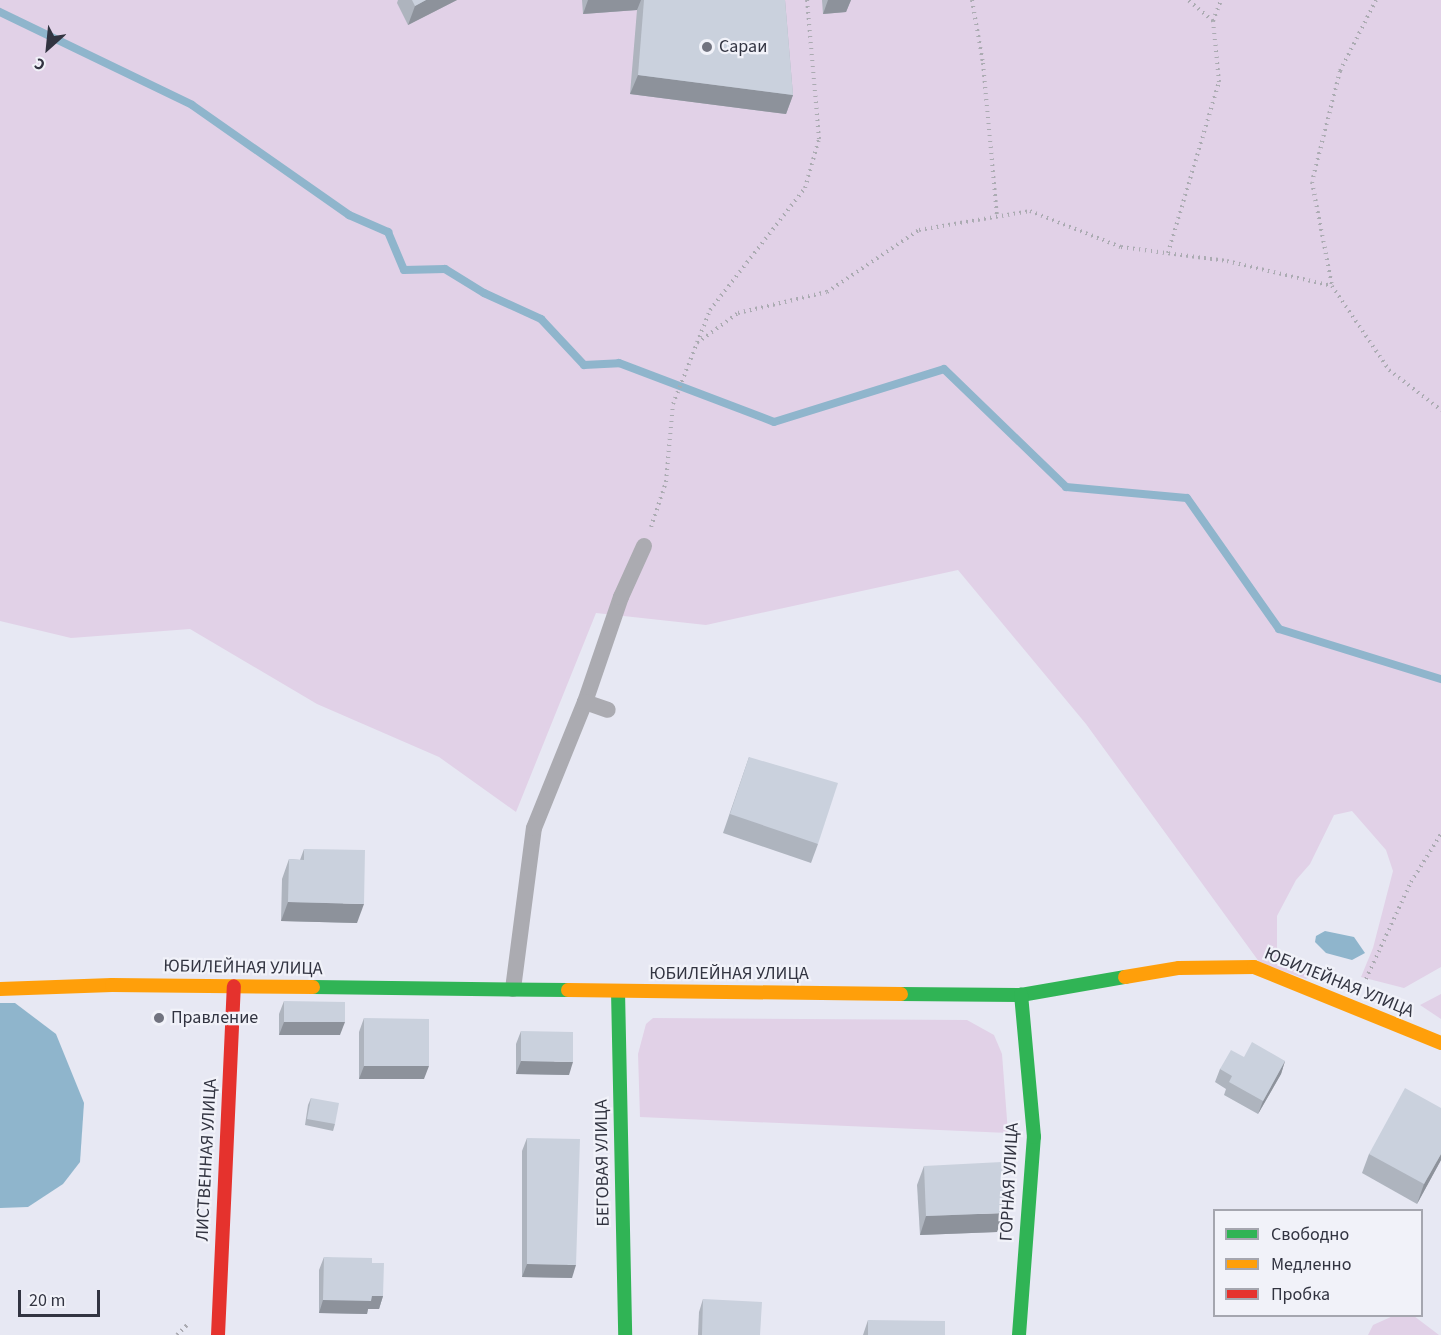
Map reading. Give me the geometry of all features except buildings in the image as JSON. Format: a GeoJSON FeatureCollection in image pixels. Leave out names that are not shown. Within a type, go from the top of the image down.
{"type":"FeatureCollection","features":[{"type":"Feature","properties":{"kind":"street","name":"ЮБИЛЕЙНАЯ УЛИЦА"},"geometry":{"type":"LineString","coordinates":[[0,989],[234,986],[1021,995],[1179,968],[1254,967],[1441,1043]]}},
{"type":"Feature","properties":{"kind":"street","name":"ЛИСТВЕННАЯ УЛИЦА"},"geometry":{"type":"LineString","coordinates":[[218,1335],[234,986]]}},
{"type":"Feature","properties":{"kind":"street","name":"БЕГОВАЯ УЛИЦА"},"geometry":{"type":"LineString","coordinates":[[618,991],[625,1335]]}},
{"type":"Feature","properties":{"kind":"street","name":"ГОРНАЯ УЛИЦА"},"geometry":{"type":"LineString","coordinates":[[1019,1335],[1035,1137],[1021,995]]}},
{"type":"Feature","properties":{"kind":"lane"},"geometry":{"type":"LineString","coordinates":[[513,989],[534,828],[585,702],[621,597],[644,546]]}},
{"type":"Feature","properties":{"kind":"lane"},"geometry":{"type":"LineString","coordinates":[[585,702],[608,710]]}},
{"type":"Feature","properties":{"kind":"path"},"geometry":{"type":"LineString","coordinates":[[644,546],[666,482],[673,404],[710,310],[805,188],[819,140],[807,0]]}},
{"type":"Feature","properties":{"kind":"path"},"geometry":{"type":"LineString","coordinates":[[972,0],[983,63],[997,217]]}},
{"type":"Feature","properties":{"kind":"path"},"geometry":{"type":"LineString","coordinates":[[1188,0],[1213,21]]}},
{"type":"Feature","properties":{"kind":"path"},"geometry":{"type":"LineString","coordinates":[[1168,253],[1219,82],[1213,21],[1221,0]]}},
{"type":"Feature","properties":{"kind":"path"},"geometry":{"type":"LineString","coordinates":[[1376,0],[1340,71],[1312,182],[1332,286],[1389,370],[1441,410]]}},
{"type":"Feature","properties":{"kind":"path"},"geometry":{"type":"LineString","coordinates":[[697,343],[738,314],[828,292],[919,230],[1030,211],[1121,247],[1227,261],[1332,286]]}},
{"type":"Feature","properties":{"kind":"path"},"geometry":{"type":"LineString","coordinates":[[1352,1007],[1407,891],[1441,834]]}},
{"type":"Feature","properties":{"kind":"shaded area"},"geometry":{"type":"Polygon","coordinates":[[[0,0],[1441,0],[1441,967],[1404,988],[1361,977],[1373,948],[1393,871],[1386,850],[1352,811],[1334,815],[1310,864],[1296,880],[1277,916],[1277,949],[1286,959],[1312,965],[1313,973],[1306,979],[1260,963],[1086,724],[958,570],[706,625],[596,613],[516,812],[439,757],[317,704],[190,629],[71,638],[0,621],[0,0]]]}},
{"type":"Feature","properties":{"kind":"shaded area"},"geometry":{"type":"Polygon","coordinates":[[[1441,994],[1441,1019],[1420,1005],[1441,994]]]}},
{"type":"Feature","properties":{"kind":"shaded area"},"geometry":{"type":"Polygon","coordinates":[[[653,1018],[967,1020],[994,1035],[1002,1054],[1008,1133],[640,1117],[638,1054],[646,1024],[653,1018]]]}},
{"type":"Feature","properties":{"kind":"shaded area"},"geometry":{"type":"Polygon","coordinates":[[[1391,1317],[1415,1317],[1439,1335],[1368,1335],[1373,1325],[1391,1317]]]}},
{"type":"Feature","properties":{"kind":"water"},"geometry":{"type":"Polygon","coordinates":[[[1325,931],[1354,937],[1365,953],[1352,960],[1326,953],[1315,942],[1316,936],[1325,931]]]}},
{"type":"Feature","properties":{"kind":"water"},"geometry":{"type":"Polygon","coordinates":[[[0,1003],[15,1003],[56,1034],[84,1103],[80,1162],[63,1184],[28,1207],[0,1208],[0,1003]]]}},
{"type":"Feature","properties":{"kind":"waterway"},"geometry":{"type":"LineString","coordinates":[[0,12],[192,105],[349,215],[388,232],[404,270],[445,269],[484,293],[541,319],[584,365],[619,363],[774,422],[944,369],[1066,487],[1187,498],[1279,629],[1441,679]]}},
{"type":"Feature","properties":{"kind":"traffic: fast"},"geometry":{"type":"LineString","coordinates":[[901,994],[1021,995],[1125,977]]}},
{"type":"Feature","properties":{"kind":"traffic: fast"},"geometry":{"type":"LineString","coordinates":[[313,987],[568,990]]}},
{"type":"Feature","properties":{"kind":"traffic: fast"},"geometry":{"type":"LineString","coordinates":[[618,991],[625,1335]]}},
{"type":"Feature","properties":{"kind":"traffic: fast"},"geometry":{"type":"LineString","coordinates":[[1019,1335],[1034,1137],[1021,995]]}},
{"type":"Feature","properties":{"kind":"traffic: slow"},"geometry":{"type":"LineString","coordinates":[[1125,977],[1179,968],[1254,967],[1441,1043]]}},
{"type":"Feature","properties":{"kind":"traffic: slow"},"geometry":{"type":"LineString","coordinates":[[0,989],[112,985],[313,987]]}},
{"type":"Feature","properties":{"kind":"traffic: slow"},"geometry":{"type":"LineString","coordinates":[[568,990],[901,994]]}},
{"type":"Feature","properties":{"kind":"traffic: jam"},"geometry":{"type":"LineString","coordinates":[[218,1335],[234,986]]}},
{"type":"Feature","properties":{"kind":"place","name":"Сараи"},"geometry":{"type":"Point","coordinates":[707,47]}},
{"type":"Feature","properties":{"kind":"place","name":"Правление"},"geometry":{"type":"Point","coordinates":[159,1018]}}]}
